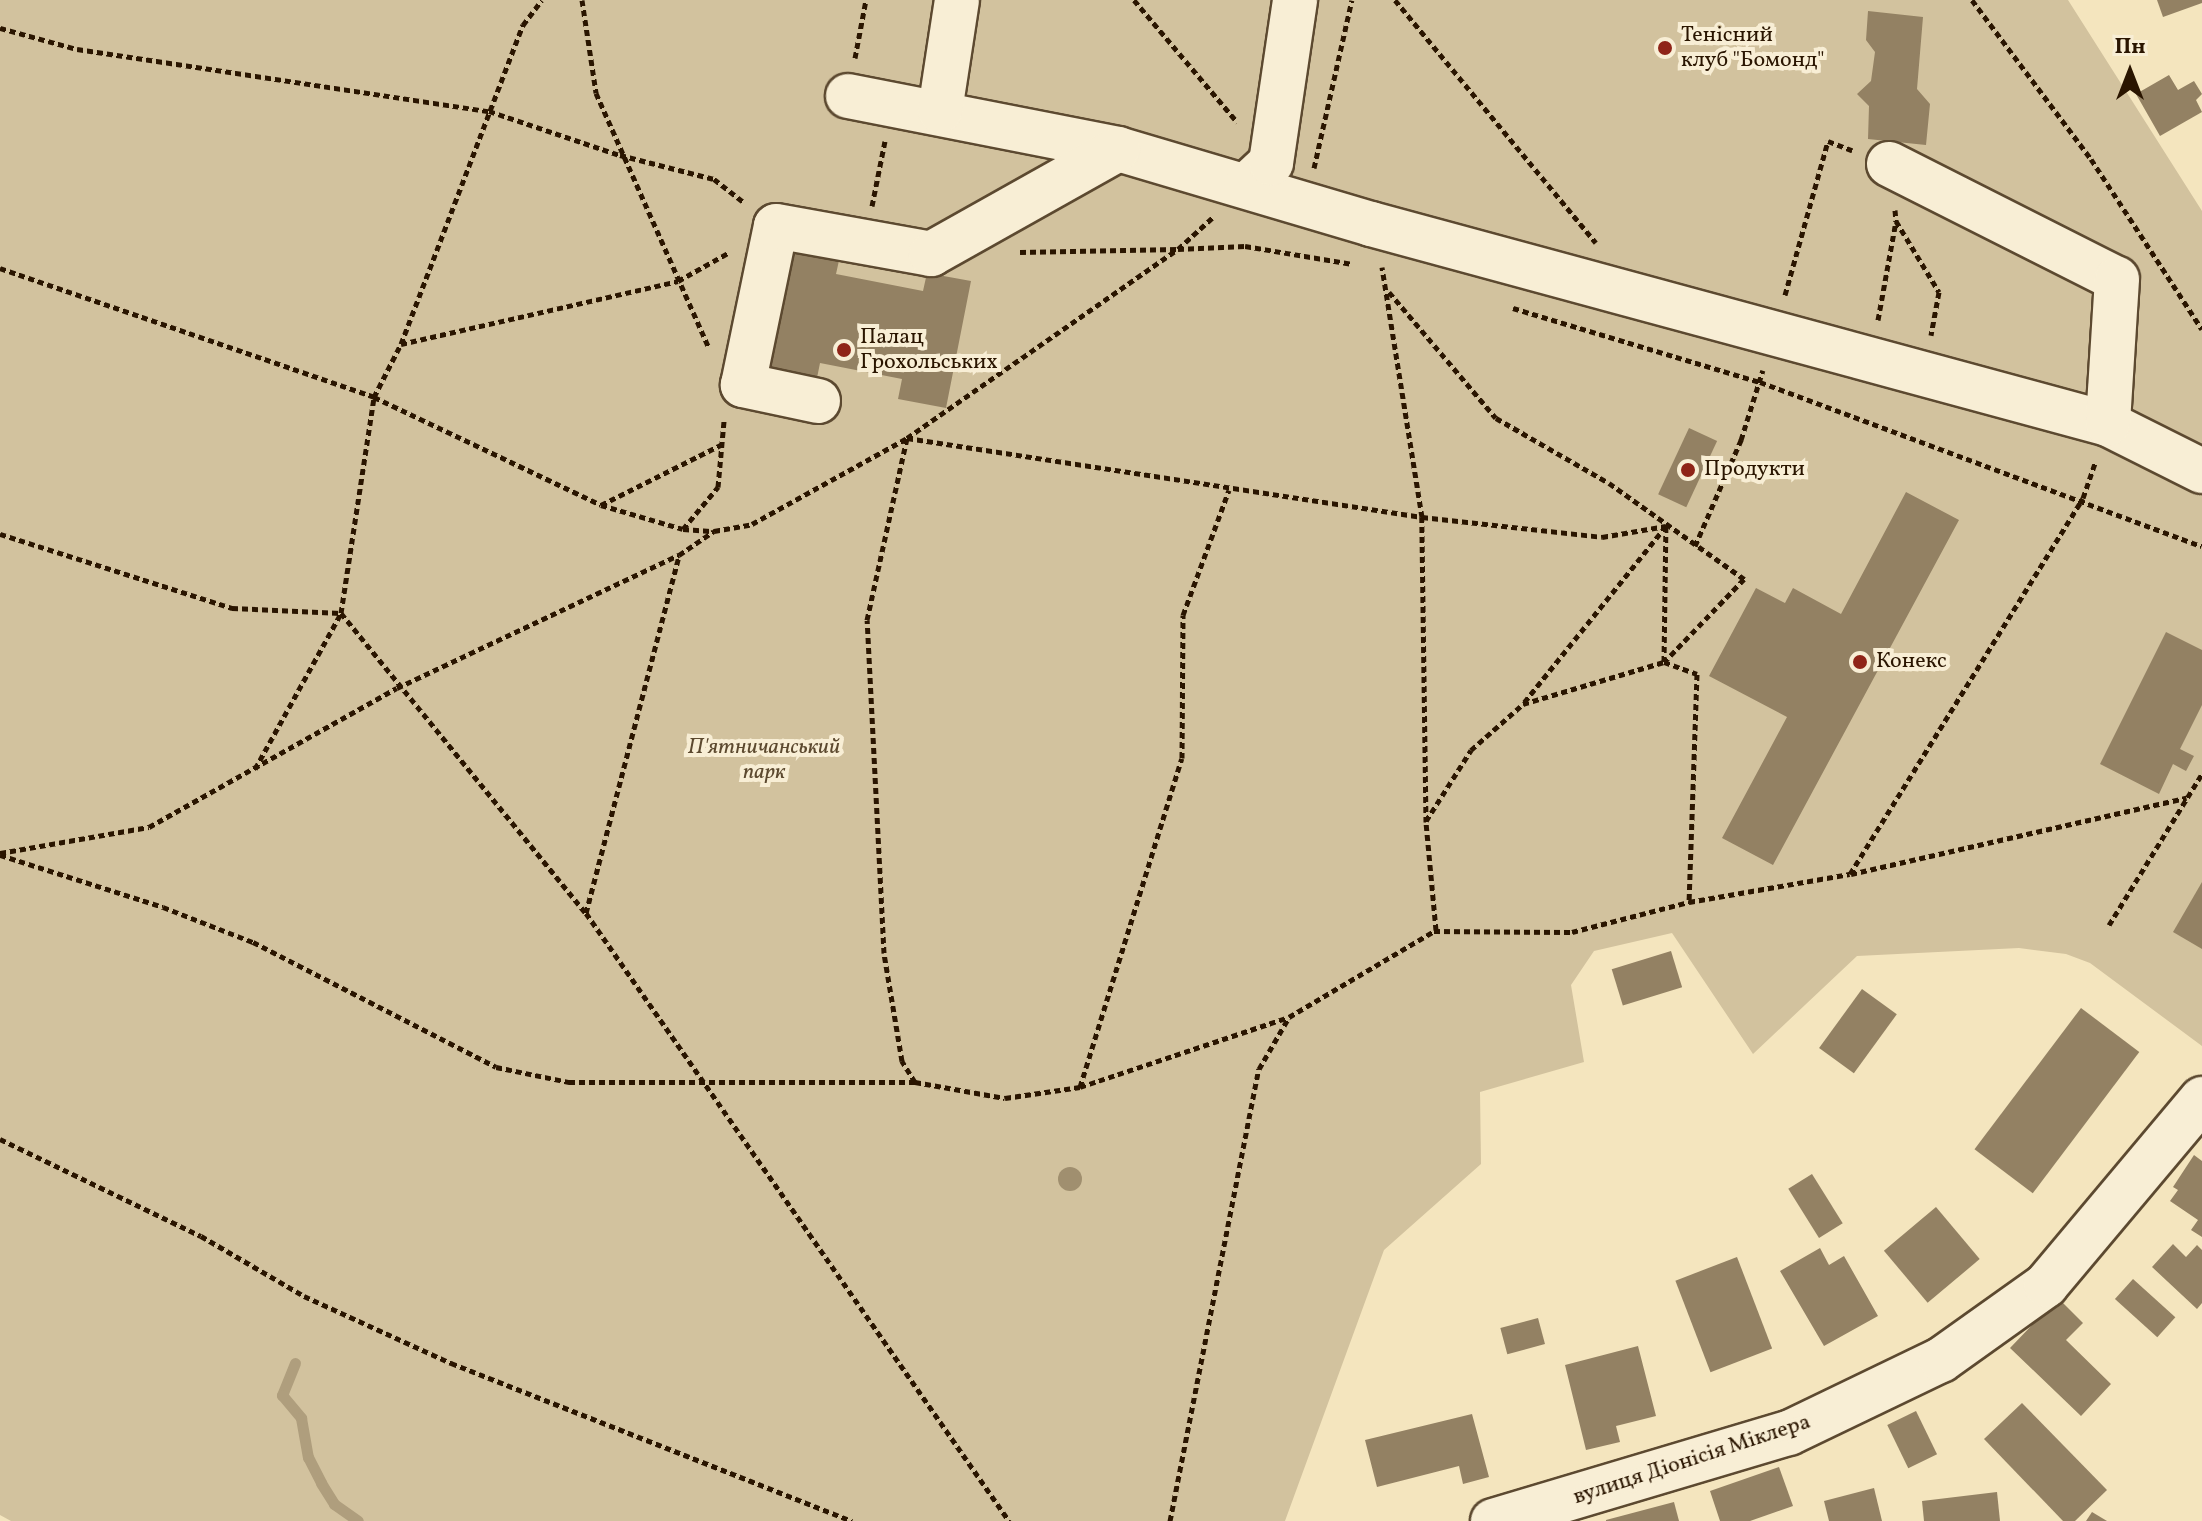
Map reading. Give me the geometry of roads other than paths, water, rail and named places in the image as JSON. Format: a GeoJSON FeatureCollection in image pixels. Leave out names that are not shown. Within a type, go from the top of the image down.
{"type":"FeatureCollection","features":[{"type":"Feature","properties":{"kind":"street"},"geometry":{"type":"LineString","coordinates":[[940,111],[957,0]]}},
{"type":"Feature","properties":{"kind":"street"},"geometry":{"type":"LineString","coordinates":[[1258,175],[1295,0]]}},
{"type":"Feature","properties":{"kind":"street"},"geometry":{"type":"LineString","coordinates":[[848,96],[940,111],[1258,175],[1306,204],[1371,224],[2108,424],[2202,471]]}},
{"type":"Feature","properties":{"kind":"street"},"geometry":{"type":"LineString","coordinates":[[818,401],[743,385],[776,226],[931,254],[1118,149]]}},
{"type":"Feature","properties":{"kind":"street"},"geometry":{"type":"LineString","coordinates":[[1889,164],[2117,279],[2108,424]]}},
{"type":"Feature","properties":{"kind":"street","name":"вулиця Діонісія Міклера"},"geometry":{"type":"LineString","coordinates":[[1493,1521],[1789,1433],[1929,1366],[2046,1285],[2202,1099]]}},
{"type":"Feature","properties":{"kind":"waterway"},"geometry":{"type":"LineString","coordinates":[[295,1363],[282,1395],[301,1418],[308,1457],[321,1483],[334,1504],[358,1521]]}},
{"type":"Feature","properties":{"kind":"place","name":"Тенісний клуб \"Бомонд\""},"geometry":{"type":"Point","coordinates":[1665,48]}},
{"type":"Feature","properties":{"kind":"place","name":"Палац Грохольських"},"geometry":{"type":"Point","coordinates":[844,350]}},
{"type":"Feature","properties":{"kind":"place","name":"Продукти"},"geometry":{"type":"Point","coordinates":[1688,470]}},
{"type":"Feature","properties":{"kind":"place","name":"Конекс"},"geometry":{"type":"Point","coordinates":[1860,662]}},
{"type":"Feature","properties":{"kind":"park label","name":"П'ятничанський парк"},"geometry":{"type":"Point","coordinates":[764,760]}}]}
